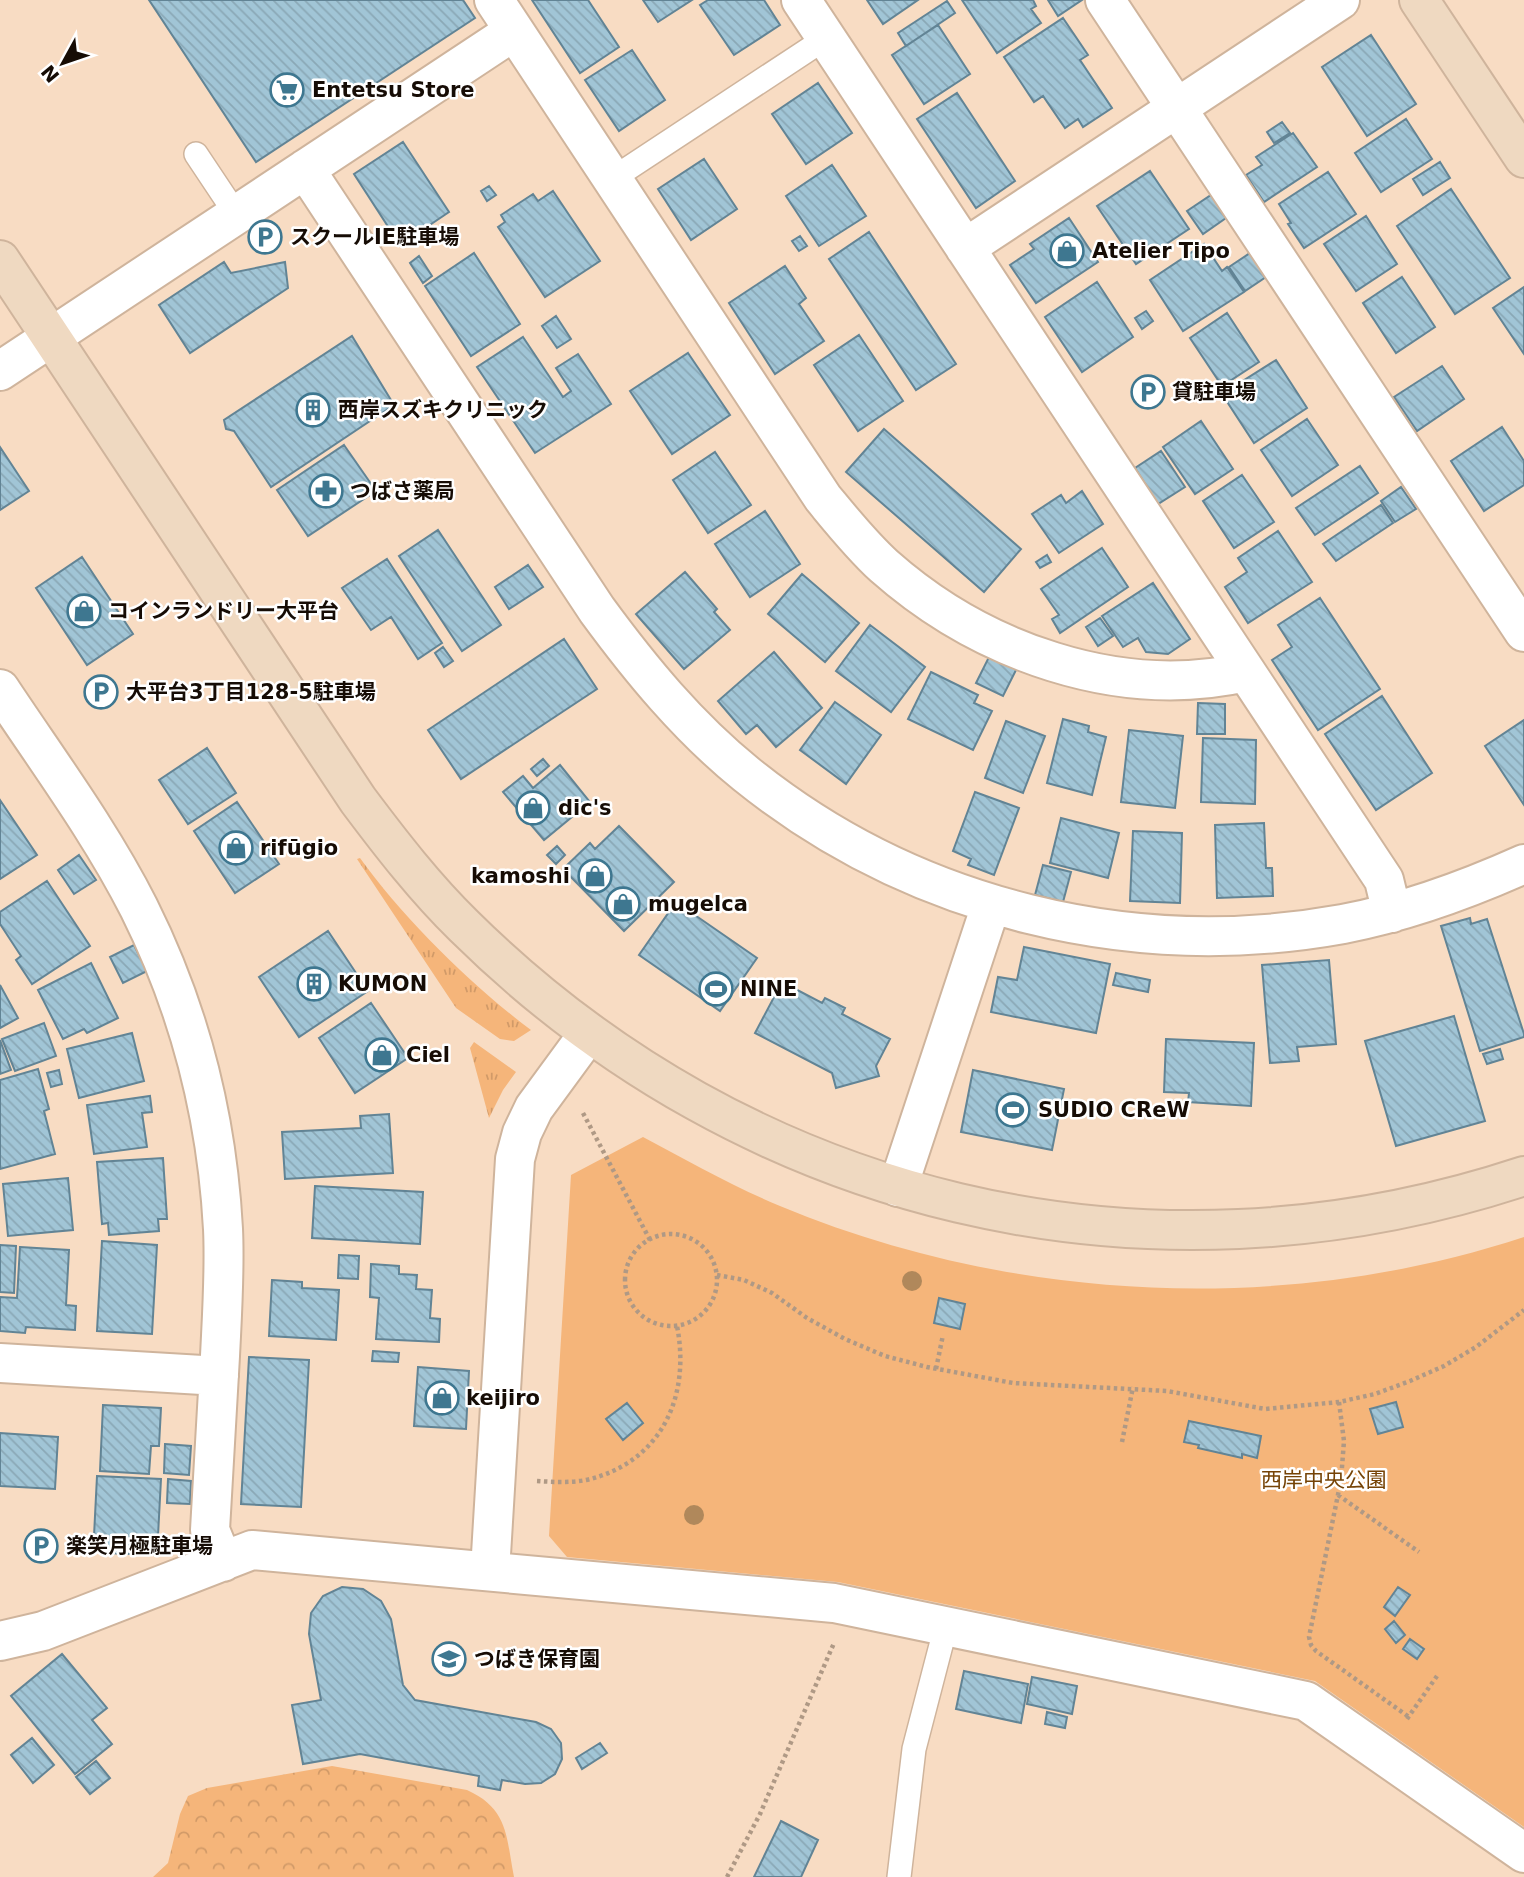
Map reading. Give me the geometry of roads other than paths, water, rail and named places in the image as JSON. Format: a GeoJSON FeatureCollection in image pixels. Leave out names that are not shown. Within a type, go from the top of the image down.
{"type":"FeatureCollection","features":[{"type":"Feature","properties":{"kind":"street"},"geometry":{"type":"LineString","coordinates":[[801,0],[1384,880],[1392,913]]}},
{"type":"Feature","properties":{"kind":"street"},"geometry":{"type":"LineString","coordinates":[[1105,0],[1524,632]]}},
{"type":"Feature","properties":{"kind":"street"},"geometry":{"type":"LineString","coordinates":[[965,248],[1340,0]]}},
{"type":"Feature","properties":{"kind":"street"},"geometry":{"type":"LineString","coordinates":[[1419,0],[1524,158]]}},
{"type":"Feature","properties":{"kind":"street"},"geometry":{"type":"LineString","coordinates":[[0,371],[305,169],[504,15],[823,498],[883,565],[954,618],[1035,656],[1078,669],[1166,681],[1211,680],[1246,672]]}},
{"type":"Feature","properties":{"kind":"street"},"geometry":{"type":"LineString","coordinates":[[305,169],[597,610],[630,655],[665,698],[746,774],[838,837],[938,886],[991,905],[1072,924],[1167,936],[1227,937],[1286,933],[1345,924],[1392,913],[1464,890],[1524,864]]}},
{"type":"Feature","properties":{"kind":"street"},"geometry":{"type":"LineString","coordinates":[[0,260],[358,800],[391,843],[462,925],[522,979],[626,1059],[712,1111],[803,1153],[898,1187],[956,1203],[1026,1217],[1133,1229],[1253,1229],[1372,1216],[1431,1203],[1524,1176]]}},
{"type":"Feature","properties":{"kind":"street"},"geometry":{"type":"LineString","coordinates":[[0,689],[111,859],[138,908],[182,1011],[211,1119],[223,1231],[223,1287],[211,1530],[223,1562]]}},
{"type":"Feature","properties":{"kind":"street"},"geometry":{"type":"LineString","coordinates":[[898,1187],[991,905]]}},
{"type":"Feature","properties":{"kind":"street"},"geometry":{"type":"LineString","coordinates":[[490,1572],[515,1159],[522,1133],[534,1108],[589,1033]]}},
{"type":"Feature","properties":{"kind":"street"},"geometry":{"type":"LineString","coordinates":[[0,1363],[219,1376]]}},
{"type":"Feature","properties":{"kind":"street"},"geometry":{"type":"LineString","coordinates":[[0,1641],[43,1631],[252,1550],[850,1606],[1306,1701],[1524,1853]]}},
{"type":"Feature","properties":{"kind":"lane"},"geometry":{"type":"LineString","coordinates":[[612,179],[826,38]]}},
{"type":"Feature","properties":{"kind":"lane"},"geometry":{"type":"LineString","coordinates":[[196,154],[236,214]]}},
{"type":"Feature","properties":{"kind":"lane"},"geometry":{"type":"LineString","coordinates":[[899,1877],[914,1749],[946,1626]]}},
{"type":"Feature","properties":{"kind":"place","name":"Entetsu Store"},"geometry":{"type":"Point","coordinates":[287,90]}},
{"type":"Feature","properties":{"kind":"place","name":"スクールIE駐車場"},"geometry":{"type":"Point","coordinates":[265,237]}},
{"type":"Feature","properties":{"kind":"place","name":"Atelier Tipo"},"geometry":{"type":"Point","coordinates":[1067,251]}},
{"type":"Feature","properties":{"kind":"place","name":"貸駐車場"},"geometry":{"type":"Point","coordinates":[1148,392]}},
{"type":"Feature","properties":{"kind":"place","name":"西岸スズキクリニック"},"geometry":{"type":"Point","coordinates":[313,410]}},
{"type":"Feature","properties":{"kind":"place","name":"つばさ薬局"},"geometry":{"type":"Point","coordinates":[326,491]}},
{"type":"Feature","properties":{"kind":"place","name":"コインランドリー大平台"},"geometry":{"type":"Point","coordinates":[84,611]}},
{"type":"Feature","properties":{"kind":"place","name":"大平台3丁目128-5駐車場"},"geometry":{"type":"Point","coordinates":[101,692]}},
{"type":"Feature","properties":{"kind":"place","name":"dic's"},"geometry":{"type":"Point","coordinates":[533,808]}},
{"type":"Feature","properties":{"kind":"place","name":"rifūgio"},"geometry":{"type":"Point","coordinates":[236,848]}},
{"type":"Feature","properties":{"kind":"place","name":"kamoshi"},"geometry":{"type":"Point","coordinates":[595,876]}},
{"type":"Feature","properties":{"kind":"place","name":"mugelca"},"geometry":{"type":"Point","coordinates":[623,904]}},
{"type":"Feature","properties":{"kind":"place","name":"KUMON"},"geometry":{"type":"Point","coordinates":[314,984]}},
{"type":"Feature","properties":{"kind":"place","name":"NINE"},"geometry":{"type":"Point","coordinates":[716,989]}},
{"type":"Feature","properties":{"kind":"place","name":"Ciel"},"geometry":{"type":"Point","coordinates":[382,1055]}},
{"type":"Feature","properties":{"kind":"place","name":"SUDIO CReW"},"geometry":{"type":"Point","coordinates":[1013,1110]}},
{"type":"Feature","properties":{"kind":"place","name":"keijiro"},"geometry":{"type":"Point","coordinates":[442,1398]}},
{"type":"Feature","properties":{"kind":"place","name":"楽笑月極駐車場"},"geometry":{"type":"Point","coordinates":[41,1546]}},
{"type":"Feature","properties":{"kind":"place","name":"つばき保育園"},"geometry":{"type":"Point","coordinates":[449,1659]}},
{"type":"Feature","properties":{"kind":"park label","name":"西岸中央公園"},"geometry":{"type":"Point","coordinates":[1324,1480]}}]}
